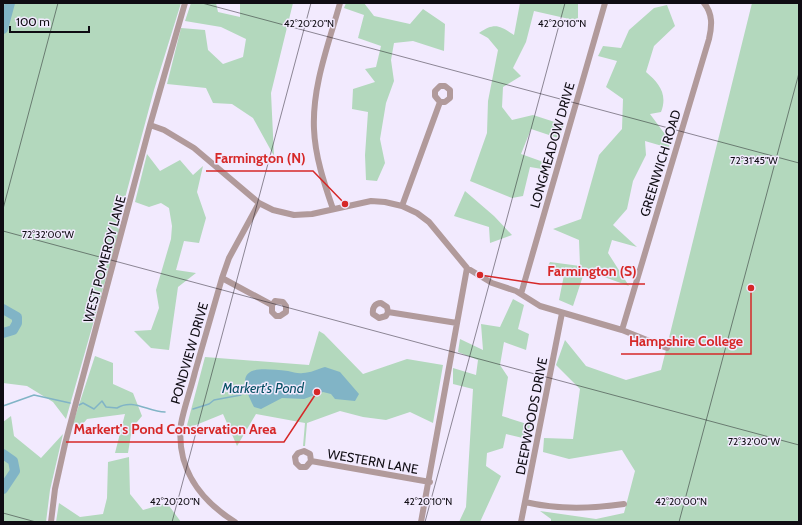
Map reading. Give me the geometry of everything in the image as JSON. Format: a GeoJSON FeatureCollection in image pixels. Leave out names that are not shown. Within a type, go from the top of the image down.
{"type":"FeatureCollection","features":[{"type":"Feature","properties":{"kind":"street","name":"WEST POMEROY LANE"},"geometry":{"type":"LineString","coordinates":[[51,522],[55,488],[65,444],[150,125],[185,3]]}},
{"type":"Feature","properties":{"kind":"street"},"geometry":{"type":"LineString","coordinates":[[333,209],[316,150],[314,107],[319,77],[340,3]]}},
{"type":"Feature","properties":{"kind":"street","name":"LONGMEADOW DRIVE"},"geometry":{"type":"LineString","coordinates":[[521,294],[605,3]]}},
{"type":"Feature","properties":{"kind":"street","name":"GREENWICH ROAD"},"geometry":{"type":"LineString","coordinates":[[622,330],[710,32],[711,17],[704,3]]}},
{"type":"Feature","properties":{"kind":"street"},"geometry":{"type":"LineString","coordinates":[[402,206],[440,102]]}},
{"type":"Feature","properties":{"kind":"street"},"geometry":{"type":"LineString","coordinates":[[150,125],[164,130],[194,148],[259,203],[273,210],[294,215],[312,214],[371,201],[385,202],[402,206],[429,222],[467,268],[492,283],[521,294],[535,304],[622,330],[667,348]]}},
{"type":"Feature","properties":{"kind":"street","name":"PONDVIEW DRIVE"},"geometry":{"type":"LineString","coordinates":[[235,522],[218,512],[205,499],[193,482],[187,468],[181,439],[182,424],[222,278],[229,258],[259,203]]}},
{"type":"Feature","properties":{"kind":"street"},"geometry":{"type":"LineString","coordinates":[[422,522],[467,268]]}},
{"type":"Feature","properties":{"kind":"street"},"geometry":{"type":"LineString","coordinates":[[222,278],[272,305]]}},
{"type":"Feature","properties":{"kind":"street"},"geometry":{"type":"LineString","coordinates":[[388,312],[457,324]]}},
{"type":"Feature","properties":{"kind":"street","name":"DEEPWOODS DRIVE"},"geometry":{"type":"LineString","coordinates":[[521,522],[562,313]]}},
{"type":"Feature","properties":{"kind":"street","name":"WESTERN LANE"},"geometry":{"type":"LineString","coordinates":[[311,461],[430,482]]}},
{"type":"Feature","properties":{"kind":"street"},"geometry":{"type":"LineString","coordinates":[[525,502],[567,508],[594,508],[624,504]]}},
{"type":"Feature","properties":{"kind":"green space"},"geometry":{"type":"Polygon","coordinates":[[[3,3],[181,3],[154,90],[117,228],[120,229],[66,419],[53,402],[27,386],[3,383],[3,3]]]}},
{"type":"Feature","properties":{"kind":"green space"},"geometry":{"type":"Polygon","coordinates":[[[191,3],[216,3],[218,12],[240,17],[240,3],[293,3],[271,93],[274,156],[253,118],[232,104],[213,103],[206,88],[167,84],[181,28],[205,30],[208,50],[223,64],[243,57],[246,39],[221,27],[185,21],[191,3]]]}},
{"type":"Feature","properties":{"kind":"green space"},"geometry":{"type":"Polygon","coordinates":[[[346,3],[364,3],[374,16],[410,24],[423,9],[445,24],[444,51],[413,41],[394,43],[391,60],[394,81],[386,103],[380,139],[385,163],[377,181],[366,180],[365,155],[368,112],[352,109],[353,89],[375,82],[365,69],[376,67],[381,46],[358,38],[364,15],[344,8],[346,3]]]}},
{"type":"Feature","properties":{"kind":"green space"},"geometry":{"type":"Polygon","coordinates":[[[520,3],[578,3],[578,21],[534,11],[526,42],[513,68],[521,76],[503,87],[502,107],[512,120],[533,115],[564,125],[558,138],[531,129],[521,154],[549,164],[548,170],[530,167],[523,196],[512,198],[470,181],[487,133],[488,101],[498,50],[488,38],[479,33],[489,27],[497,26],[514,35],[520,3]]]}},
{"type":"Feature","properties":{"kind":"green space"},"geometry":{"type":"Polygon","coordinates":[[[752,3],[799,3],[799,522],[551,522],[551,519],[540,511],[596,519],[624,513],[635,471],[622,450],[569,459],[543,452],[544,438],[573,439],[580,389],[556,365],[565,340],[586,366],[626,380],[661,370],[752,3]]]}},
{"type":"Feature","properties":{"kind":"green space"},"geometry":{"type":"Polygon","coordinates":[[[667,5],[675,26],[654,46],[646,72],[655,80],[663,94],[663,106],[661,112],[650,114],[670,141],[669,148],[645,141],[646,155],[633,181],[627,209],[613,225],[637,247],[612,240],[608,253],[629,286],[585,270],[573,306],[559,300],[564,275],[548,266],[550,262],[580,266],[579,240],[553,229],[581,219],[599,155],[622,129],[623,99],[606,87],[617,61],[598,56],[603,46],[621,48],[629,30],[654,8],[667,5]]]}},
{"type":"Feature","properties":{"kind":"green space"},"geometry":{"type":"Polygon","coordinates":[[[147,154],[160,171],[180,160],[193,175],[203,166],[197,192],[206,218],[199,243],[184,241],[176,270],[196,273],[178,287],[169,350],[151,348],[134,331],[151,330],[159,308],[156,290],[171,239],[172,226],[169,208],[161,203],[149,207],[135,202],[147,154]]]}},
{"type":"Feature","properties":{"kind":"green space"},"geometry":{"type":"Polygon","coordinates":[[[465,191],[494,216],[512,235],[490,243],[489,227],[454,216],[465,191]]]}},
{"type":"Feature","properties":{"kind":"green space"},"geometry":{"type":"Polygon","coordinates":[[[513,299],[524,305],[518,329],[529,334],[526,350],[504,342],[500,365],[508,377],[502,416],[530,425],[527,439],[506,434],[503,448],[487,453],[486,466],[501,476],[480,522],[459,522],[466,507],[473,389],[453,384],[453,368],[476,375],[478,360],[458,352],[460,339],[483,350],[481,324],[500,327],[513,299]]]}},
{"type":"Feature","properties":{"kind":"green space"},"geometry":{"type":"Polygon","coordinates":[[[319,331],[324,334],[363,374],[407,359],[443,365],[433,423],[410,412],[386,420],[363,417],[340,411],[307,423],[305,446],[303,446],[305,423],[256,414],[237,446],[223,414],[186,429],[205,357],[309,365],[319,331]]]}},
{"type":"Feature","properties":{"kind":"green space"},"geometry":{"type":"Polygon","coordinates":[[[95,356],[113,363],[113,384],[133,393],[142,416],[132,428],[128,453],[115,453],[125,414],[87,419],[76,432],[73,423],[95,356]]]}},
{"type":"Feature","properties":{"kind":"green space"},"geometry":{"type":"Polygon","coordinates":[[[11,416],[14,436],[41,458],[63,434],[50,490],[46,522],[3,522],[3,422],[11,416]]]}},
{"type":"Feature","properties":{"kind":"green space"},"geometry":{"type":"Polygon","coordinates":[[[129,457],[130,494],[143,510],[167,503],[181,522],[56,522],[59,503],[80,517],[103,514],[107,498],[108,462],[129,457]]]}},
{"type":"Feature","properties":{"kind":"water","name":"Markert's Pond"},"geometry":{"type":"Polygon","coordinates":[[[325,367],[340,372],[359,394],[355,401],[335,399],[331,394],[323,392],[304,399],[282,398],[261,409],[254,407],[245,384],[246,377],[249,372],[255,370],[264,369],[306,373],[325,367]]]}},
{"type":"Feature","properties":{"kind":"waterway"},"geometry":{"type":"LineString","coordinates":[[3,29],[10,3]]}},
{"type":"Feature","properties":{"kind":"waterway"},"geometry":{"type":"LineString","coordinates":[[3,309],[17,317],[17,323],[13,330],[3,333]]}},
{"type":"Feature","properties":{"kind":"waterway"},"geometry":{"type":"LineString","coordinates":[[3,406],[34,395],[70,403]]}},
{"type":"Feature","properties":{"kind":"waterway"},"geometry":{"type":"LineString","coordinates":[[193,409],[209,404],[214,400],[241,395]]}},
{"type":"Feature","properties":{"kind":"waterway"},"geometry":{"type":"LineString","coordinates":[[79,405],[83,403],[94,409],[102,401],[106,407],[117,408],[129,404],[165,412]]}},
{"type":"Feature","properties":{"kind":"waterway"},"geometry":{"type":"LineString","coordinates":[[3,454],[13,461],[15,471],[3,489]]}},
{"type":"Feature","properties":{"kind":"place","name":"Farmington (N)"},"geometry":{"type":"Point","coordinates":[345,204]}},
{"type":"Feature","properties":{"kind":"place","name":"Farmington (S)"},"geometry":{"type":"Point","coordinates":[480,275]}},
{"type":"Feature","properties":{"kind":"place","name":"Hampshire College"},"geometry":{"type":"Point","coordinates":[751,288]}},
{"type":"Feature","properties":{"kind":"place","name":"Markert's Pond Conservation Area"},"geometry":{"type":"Point","coordinates":[317,392]}}]}
